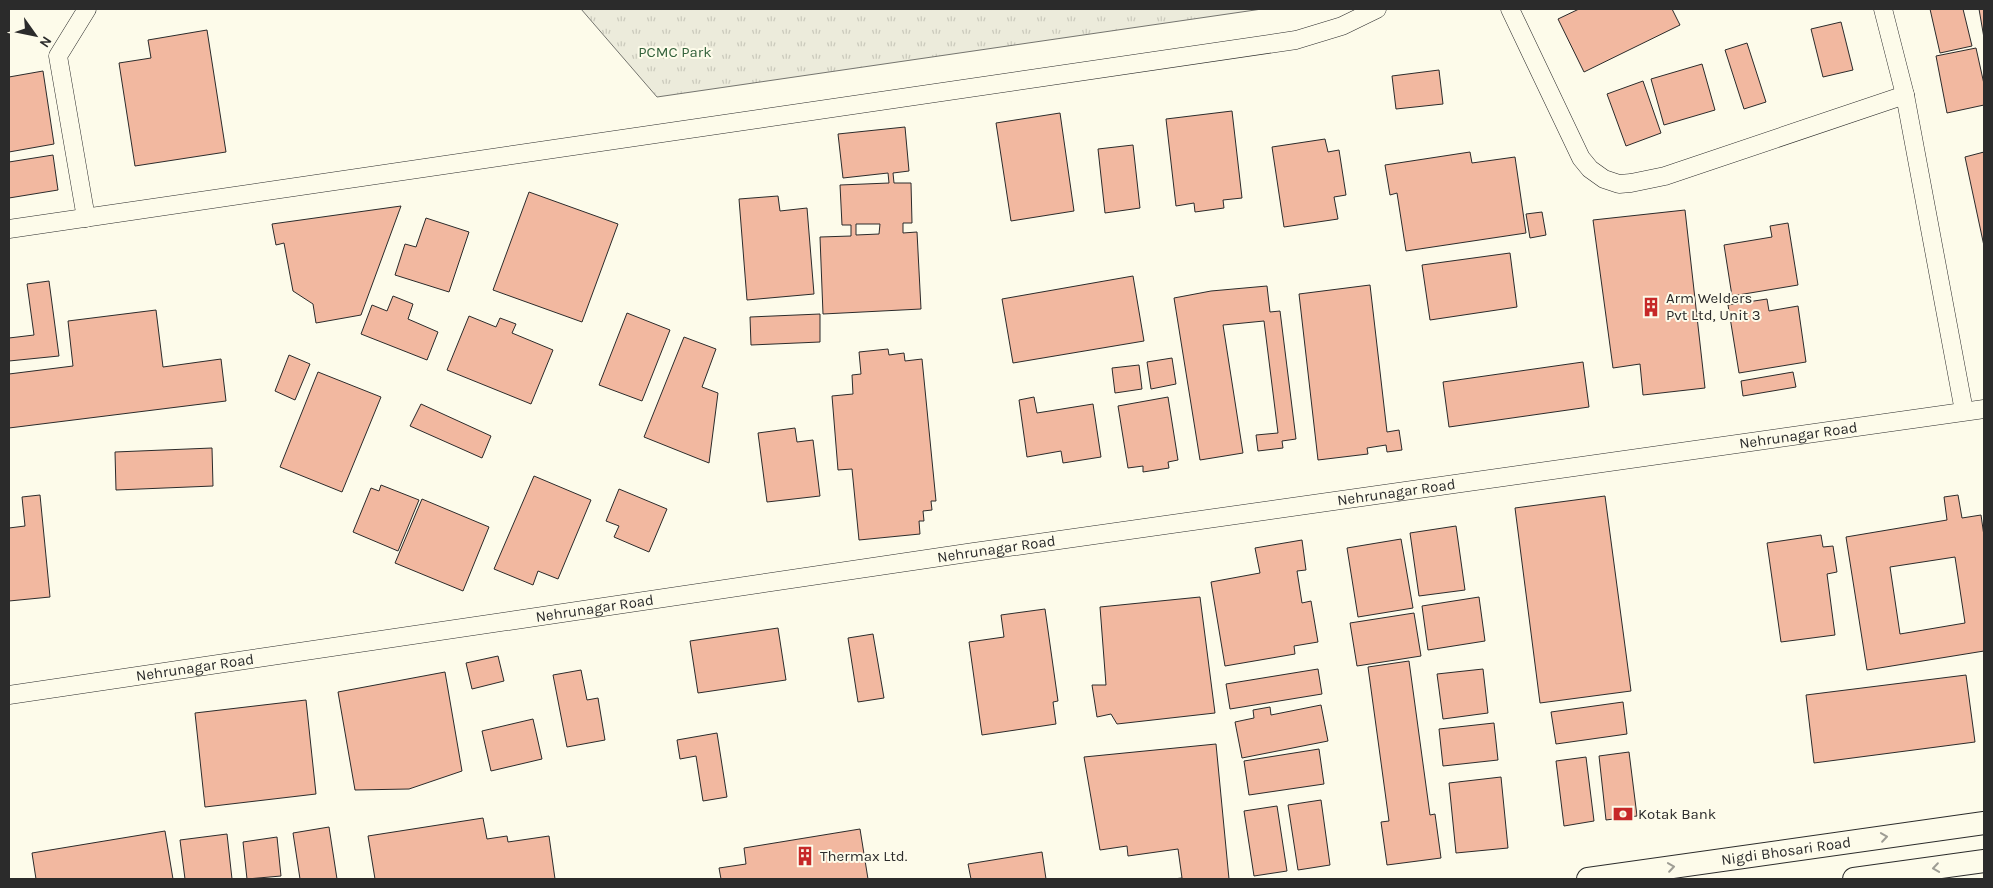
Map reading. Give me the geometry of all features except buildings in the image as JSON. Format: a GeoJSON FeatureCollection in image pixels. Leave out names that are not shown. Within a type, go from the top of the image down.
{"type":"FeatureCollection","features":[{"type":"Feature","properties":{"kind":"main road","name":"Nigdi Bhosari Road"},"geometry":{"type":"LineString","coordinates":[[1588,879],[1984,823]]}},
{"type":"Feature","properties":{"kind":"main road"},"geometry":{"type":"LineString","coordinates":[[1854,879],[1984,861]]}},
{"type":"Feature","properties":{"kind":"street"},"geometry":{"type":"LineString","coordinates":[[86,218],[58,56],[87,9]]}},
{"type":"Feature","properties":{"kind":"street"},"geometry":{"type":"LineString","coordinates":[[9,229],[1296,40],[1342,26],[1377,9]]}},
{"type":"Feature","properties":{"kind":"street"},"geometry":{"type":"LineString","coordinates":[[1510,9],[1581,158],[1590,169],[1604,179],[1619,184],[1666,176],[1905,95]]}},
{"type":"Feature","properties":{"kind":"street"},"geometry":{"type":"LineString","coordinates":[[1883,9],[1905,95],[1964,412]]}},
{"type":"Feature","properties":{"kind":"street","name":"Nehrunagar Road"},"geometry":{"type":"LineString","coordinates":[[9,695],[974,552],[1984,408]]}},
{"type":"Feature","properties":{"kind":"green space","name":"PCMC Park"},"geometry":{"type":"Polygon","coordinates":[[[581,9],[1262,9],[657,97],[581,9]]]}},
{"type":"Feature","properties":{"kind":"place","name":"Arm Welders Pvt Ltd, Unit 3"},"geometry":{"type":"Point","coordinates":[1651,307]}},
{"type":"Feature","properties":{"kind":"place","name":"Kotak Bank"},"geometry":{"type":"Point","coordinates":[1623,814]}},
{"type":"Feature","properties":{"kind":"place","name":"Thermax Ltd."},"geometry":{"type":"Point","coordinates":[805,856]}}]}
